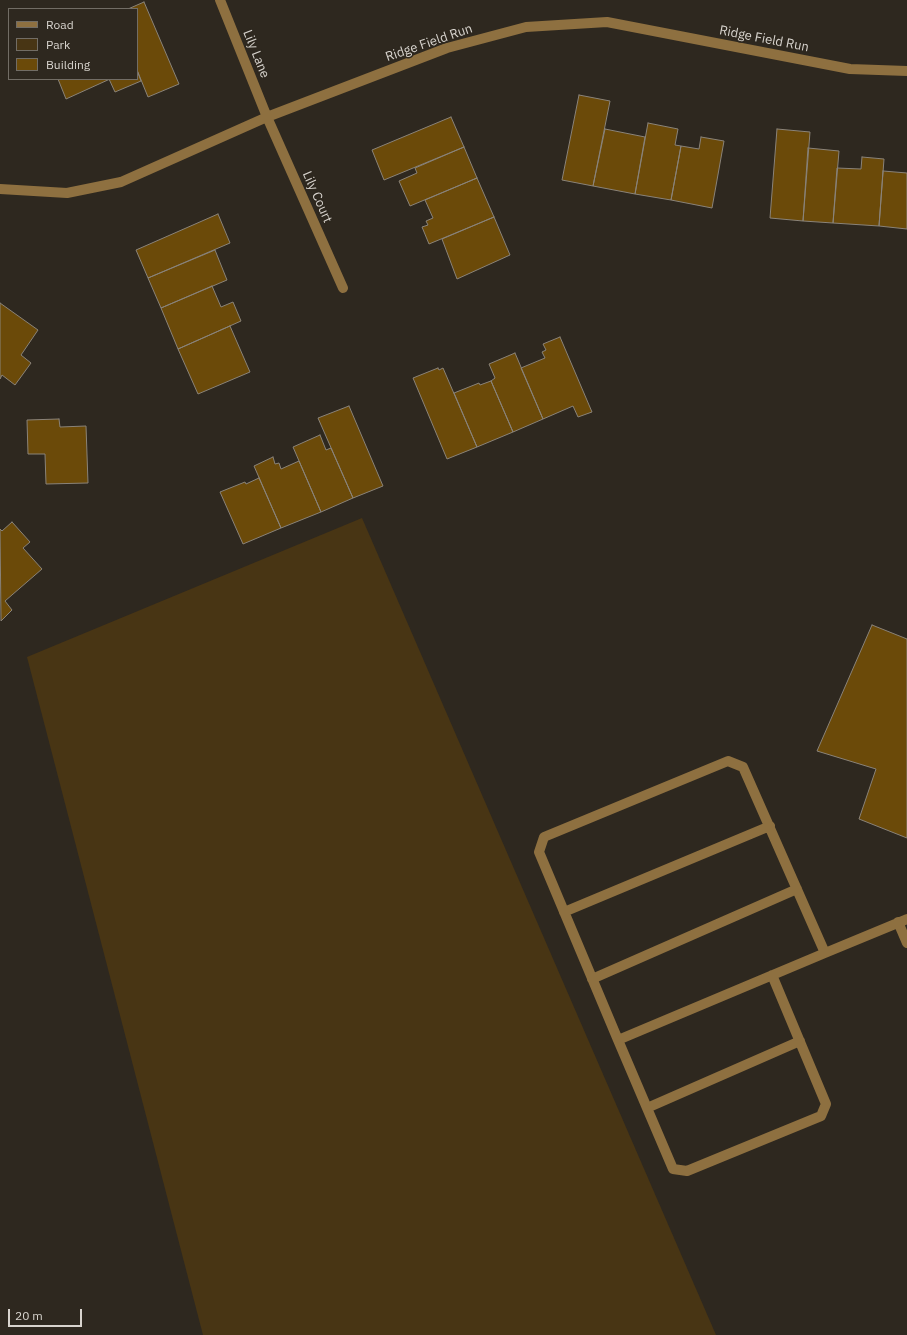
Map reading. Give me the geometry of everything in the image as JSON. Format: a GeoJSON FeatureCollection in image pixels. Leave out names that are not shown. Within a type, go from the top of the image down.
{"type":"FeatureCollection","features":[{"type":"Feature","properties":{"kind":"street","name":"Lily Lane"},"geometry":{"type":"LineString","coordinates":[[220,0],[267,118]]}},
{"type":"Feature","properties":{"kind":"street","name":"Ridge Field Run"},"geometry":{"type":"LineString","coordinates":[[0,189],[67,193],[121,182],[267,118],[447,48],[526,27],[607,22],[850,69],[907,71]]}},
{"type":"Feature","properties":{"kind":"street","name":"Lily Court"},"geometry":{"type":"LineString","coordinates":[[267,118],[343,288]]}},
{"type":"Feature","properties":{"kind":"street"},"geometry":{"type":"LineString","coordinates":[[772,975],[826,1104],[821,1116],[687,1171],[673,1169],[539,852],[544,837],[728,761],[743,767],[825,953]]}},
{"type":"Feature","properties":{"kind":"street"},"geometry":{"type":"LineString","coordinates":[[564,912],[770,826]]}},
{"type":"Feature","properties":{"kind":"street"},"geometry":{"type":"LineString","coordinates":[[592,979],[797,889]]}},
{"type":"Feature","properties":{"kind":"street"},"geometry":{"type":"LineString","coordinates":[[618,1040],[903,921],[907,942]]}},
{"type":"Feature","properties":{"kind":"street"},"geometry":{"type":"LineString","coordinates":[[648,1108],[800,1041]]}},
{"type":"Feature","properties":{"kind":"green space"},"geometry":{"type":"Polygon","coordinates":[[[362,518],[716,1335],[203,1335],[27,657],[362,518]]]}},
{"type":"Feature","properties":{"kind":"building"},"geometry":{"type":"Polygon","coordinates":[[[144,2],[179,84],[148,97],[138,72],[138,8],[130,8],[144,2]]]}},
{"type":"Feature","properties":{"kind":"building"},"geometry":{"type":"Polygon","coordinates":[[[138,73],[141,81],[115,92],[109,80],[138,80],[138,73]]]}},
{"type":"Feature","properties":{"kind":"building"},"geometry":{"type":"Polygon","coordinates":[[[58,80],[108,80],[66,99],[58,80]]]}},
{"type":"Feature","properties":{"kind":"building"},"geometry":{"type":"Polygon","coordinates":[[[579,95],[610,101],[593,186],[562,180],[579,95]]]}},
{"type":"Feature","properties":{"kind":"building"},"geometry":{"type":"Polygon","coordinates":[[[451,117],[464,147],[384,180],[372,150],[451,117]]]}},
{"type":"Feature","properties":{"kind":"building"},"geometry":{"type":"Polygon","coordinates":[[[648,123],[678,129],[675,145],[681,146],[671,200],[635,194],[648,123]]]}},
{"type":"Feature","properties":{"kind":"building"},"geometry":{"type":"Polygon","coordinates":[[[605,129],[645,137],[635,194],[593,186],[605,129]]]}},
{"type":"Feature","properties":{"kind":"building"},"geometry":{"type":"Polygon","coordinates":[[[777,129],[810,132],[803,221],[770,218],[777,129]]]}},
{"type":"Feature","properties":{"kind":"building"},"geometry":{"type":"Polygon","coordinates":[[[701,137],[724,141],[712,208],[671,200],[681,146],[699,149],[701,137]]]}},
{"type":"Feature","properties":{"kind":"building"},"geometry":{"type":"Polygon","coordinates":[[[464,147],[477,178],[410,206],[399,181],[417,173],[415,168],[464,147]]]}},
{"type":"Feature","properties":{"kind":"building"},"geometry":{"type":"Polygon","coordinates":[[[808,148],[839,151],[833,223],[803,221],[808,148]]]}},
{"type":"Feature","properties":{"kind":"building"},"geometry":{"type":"Polygon","coordinates":[[[862,157],[884,159],[879,226],[833,223],[837,168],[861,169],[862,157]]]}},
{"type":"Feature","properties":{"kind":"building"},"geometry":{"type":"Polygon","coordinates":[[[883,171],[907,173],[907,229],[879,226],[883,171]]]}},
{"type":"Feature","properties":{"kind":"building"},"geometry":{"type":"Polygon","coordinates":[[[477,178],[494,217],[429,244],[422,227],[428,225],[426,221],[433,218],[425,200],[477,178]]]}},
{"type":"Feature","properties":{"kind":"building"},"geometry":{"type":"Polygon","coordinates":[[[218,214],[230,243],[148,278],[136,250],[218,214]]]}},
{"type":"Feature","properties":{"kind":"building"},"geometry":{"type":"Polygon","coordinates":[[[494,217],[510,255],[457,279],[442,239],[494,217]]]}},
{"type":"Feature","properties":{"kind":"building"},"geometry":{"type":"Polygon","coordinates":[[[215,250],[227,280],[161,308],[148,278],[215,250]]]}},
{"type":"Feature","properties":{"kind":"building"},"geometry":{"type":"Polygon","coordinates":[[[212,286],[221,307],[233,302],[241,321],[178,349],[161,308],[212,286]]]}},
{"type":"Feature","properties":{"kind":"building"},"geometry":{"type":"Polygon","coordinates":[[[0,303],[38,330],[21,355],[31,363],[15,385],[2,375],[0,379],[0,303]]]}},
{"type":"Feature","properties":{"kind":"building"},"geometry":{"type":"Polygon","coordinates":[[[230,326],[250,372],[198,394],[178,349],[230,326]]]}},
{"type":"Feature","properties":{"kind":"building"},"geometry":{"type":"Polygon","coordinates":[[[560,337],[592,412],[578,417],[573,406],[543,419],[521,368],[545,358],[542,352],[546,350],[543,344],[560,337]]]}},
{"type":"Feature","properties":{"kind":"building"},"geometry":{"type":"Polygon","coordinates":[[[515,353],[543,419],[513,432],[491,381],[495,378],[489,364],[515,353]]]}},
{"type":"Feature","properties":{"kind":"building"},"geometry":{"type":"Polygon","coordinates":[[[438,368],[439,370],[443,368],[477,447],[447,459],[413,378],[438,368]]]}},
{"type":"Feature","properties":{"kind":"building"},"geometry":{"type":"Polygon","coordinates":[[[491,381],[513,432],[477,447],[454,393],[479,383],[480,385],[491,381]]]}},
{"type":"Feature","properties":{"kind":"building"},"geometry":{"type":"Polygon","coordinates":[[[349,406],[383,486],[353,498],[318,418],[349,406]]]}},
{"type":"Feature","properties":{"kind":"building"},"geometry":{"type":"Polygon","coordinates":[[[59,419],[60,427],[86,426],[88,483],[46,484],[45,454],[28,454],[27,420],[59,419]]]}},
{"type":"Feature","properties":{"kind":"building"},"geometry":{"type":"Polygon","coordinates":[[[320,435],[326,450],[331,448],[353,498],[321,512],[293,447],[320,435]]]}},
{"type":"Feature","properties":{"kind":"building"},"geometry":{"type":"Polygon","coordinates":[[[273,457],[275,464],[279,463],[281,469],[299,461],[321,512],[281,528],[254,466],[273,457]]]}},
{"type":"Feature","properties":{"kind":"building"},"geometry":{"type":"Polygon","coordinates":[[[259,478],[281,528],[243,544],[220,492],[245,482],[246,484],[259,478]]]}},
{"type":"Feature","properties":{"kind":"building"},"geometry":{"type":"Polygon","coordinates":[[[12,522],[30,542],[23,548],[42,569],[5,601],[12,610],[1,621],[0,529],[2,531],[12,522]]]}},
{"type":"Feature","properties":{"kind":"building"},"geometry":{"type":"Polygon","coordinates":[[[872,625],[907,639],[907,838],[859,819],[876,769],[817,751],[872,625]]]}}]}
